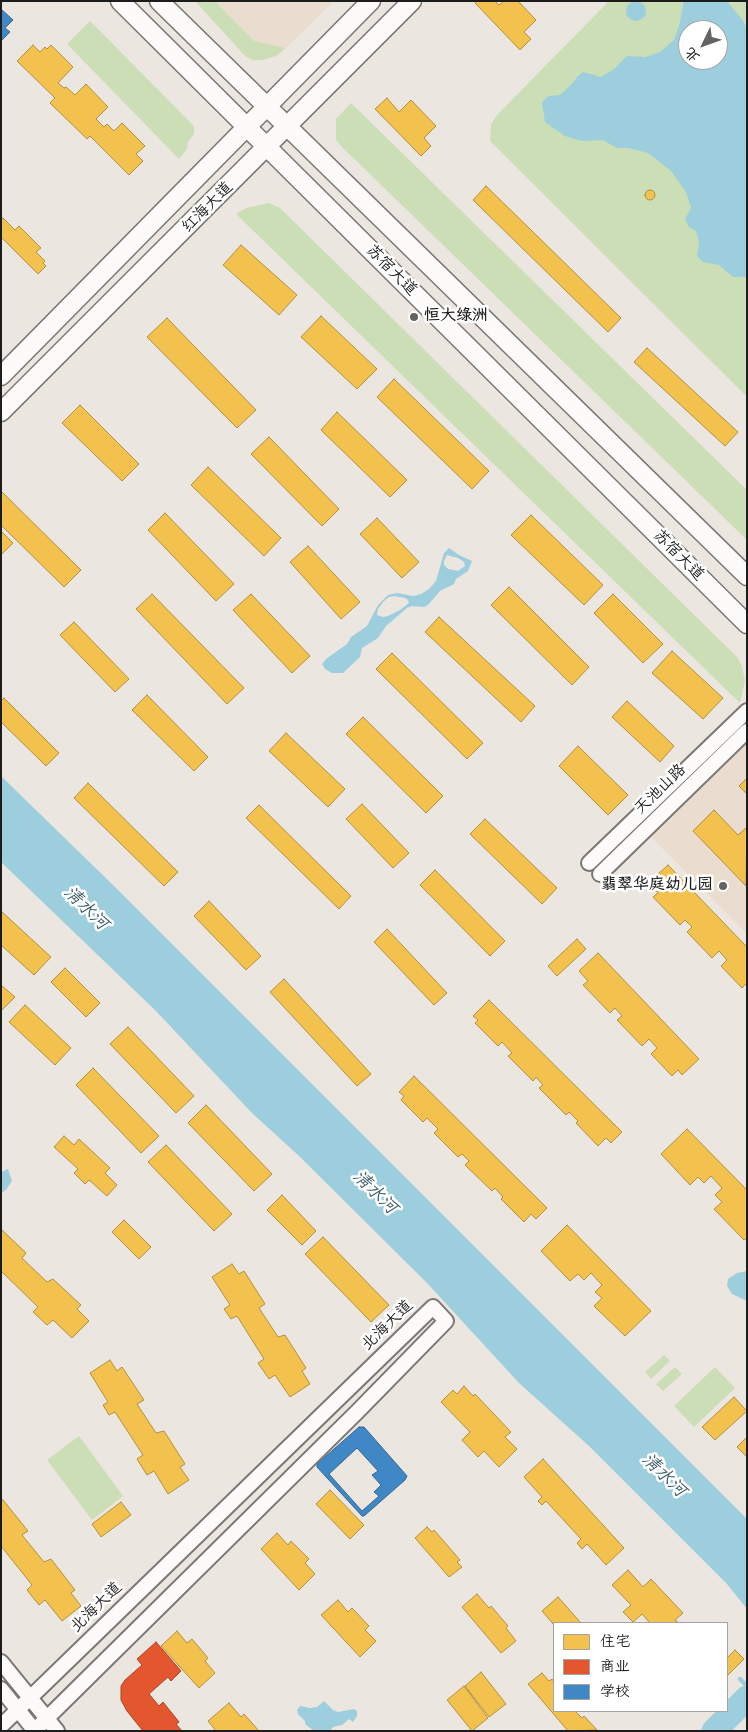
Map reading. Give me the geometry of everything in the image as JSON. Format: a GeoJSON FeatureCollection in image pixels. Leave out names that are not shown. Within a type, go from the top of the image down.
{"type":"FeatureCollection","features":[{"type":"Feature","properties":{"kind":"main road","name":"苏宿大道"},"geometry":{"type":"LineString","coordinates":[[120,1],[747,624]]}},
{"type":"Feature","properties":{"kind":"main road","name":"苏宿大道"},"geometry":{"type":"LineString","coordinates":[[159,1],[747,576]]}},
{"type":"Feature","properties":{"kind":"main road","name":"红海大道"},"geometry":{"type":"LineString","coordinates":[[1,376],[372,1]]}},
{"type":"Feature","properties":{"kind":"main road","name":"红海大道"},"geometry":{"type":"LineString","coordinates":[[1,412],[412,1]]}},
{"type":"Feature","properties":{"kind":"street"},"geometry":{"type":"LineString","coordinates":[[589,863],[747,711]]}},
{"type":"Feature","properties":{"kind":"street","name":"天池山路"},"geometry":{"type":"LineString","coordinates":[[600,874],[747,731]]}},
{"type":"Feature","properties":{"kind":"street","name":"北海大道"},"geometry":{"type":"LineString","coordinates":[[1,1726],[433,1307],[446,1321],[357,1412],[34,1730]]}},
{"type":"Feature","properties":{"kind":"street"},"geometry":{"type":"LineString","coordinates":[[1,1662],[57,1731]]}},
{"type":"Feature","properties":{"kind":"street"},"geometry":{"type":"LineString","coordinates":[[1,1689],[34,1730]]}},
{"type":"Feature","properties":{"kind":"shaded area"},"geometry":{"type":"Polygon","coordinates":[[[215,1],[334,1],[286,48],[254,41],[215,1]]]}},
{"type":"Feature","properties":{"kind":"shaded area","name":"翡翠华庭幼儿园"},"geometry":{"type":"Polygon","coordinates":[[[747,743],[747,934],[651,837],[747,743]]]}},
{"type":"Feature","properties":{"kind":"green space"},"geometry":{"type":"Polygon","coordinates":[[[195,1],[215,1],[254,41],[286,48],[276,56],[263,60],[253,60],[245,56],[195,1]]]}},
{"type":"Feature","properties":{"kind":"green space"},"geometry":{"type":"Polygon","coordinates":[[[609,1],[747,1],[747,397],[490,141],[491,124],[497,115],[609,1]]]}},
{"type":"Feature","properties":{"kind":"green space"},"geometry":{"type":"Polygon","coordinates":[[[90,21],[194,126],[194,134],[188,142],[187,149],[179,159],[67,44],[90,21]]]}},
{"type":"Feature","properties":{"kind":"green space"},"geometry":{"type":"Polygon","coordinates":[[[351,103],[747,490],[747,540],[342,147],[336,140],[336,119],[351,103]]]}},
{"type":"Feature","properties":{"kind":"green space"},"geometry":{"type":"Polygon","coordinates":[[[269,203],[280,208],[738,658],[745,681],[740,703],[236,214],[246,208],[269,203]]]}},
{"type":"Feature","properties":{"kind":"green space"},"geometry":{"type":"Polygon","coordinates":[[[664,1355],[670,1361],[651,1379],[645,1372],[664,1355]]]}},
{"type":"Feature","properties":{"kind":"green space"},"geometry":{"type":"Polygon","coordinates":[[[675,1367],[682,1374],[663,1391],[656,1384],[675,1367]]]}},
{"type":"Feature","properties":{"kind":"green space"},"geometry":{"type":"Polygon","coordinates":[[[715,1367],[735,1388],[694,1427],[674,1406],[715,1367]]]}},
{"type":"Feature","properties":{"kind":"green space"},"geometry":{"type":"Polygon","coordinates":[[[79,1436],[123,1496],[92,1520],[47,1460],[79,1436]]]}},
{"type":"Feature","properties":{"kind":"water"},"geometry":{"type":"Polygon","coordinates":[[[636,1],[643,4],[646,11],[643,18],[636,21],[629,18],[626,11],[629,4],[636,1]]]}},
{"type":"Feature","properties":{"kind":"water"},"geometry":{"type":"Polygon","coordinates":[[[684,1],[727,1],[744,22],[747,29],[747,277],[733,277],[719,265],[703,262],[697,256],[699,242],[696,231],[689,227],[685,219],[691,208],[686,192],[671,171],[648,153],[628,148],[617,148],[603,140],[582,141],[565,136],[545,122],[542,102],[549,96],[560,95],[583,72],[601,77],[614,69],[627,56],[645,57],[660,52],[674,40],[678,29],[678,70],[728,70],[728,20],[680,20],[684,1]]]}},
{"type":"Feature","properties":{"kind":"water"},"geometry":{"type":"Polygon","coordinates":[[[449,548],[472,561],[468,571],[456,579],[454,584],[440,591],[428,605],[407,608],[386,626],[378,638],[362,648],[360,657],[343,673],[332,673],[325,669],[322,664],[326,659],[367,626],[378,605],[388,595],[397,593],[413,596],[429,589],[436,581],[444,553],[449,548]],[[447,555],[444,565],[448,569],[458,571],[465,566],[464,562],[458,558],[447,555]],[[389,597],[383,602],[378,609],[377,615],[388,616],[409,603],[405,598],[389,597]]]}},
{"type":"Feature","properties":{"kind":"water","name":"清水河"},"geometry":{"type":"Polygon","coordinates":[[[1,776],[114,886],[747,1519],[747,1609],[727,1584],[589,1446],[519,1383],[427,1283],[298,1155],[252,1113],[155,1010],[1,862],[1,776]]]}},
{"type":"Feature","properties":{"kind":"water"},"geometry":{"type":"Polygon","coordinates":[[[8,1169],[12,1181],[6,1190],[1,1193],[1,1172],[8,1169]]]}},
{"type":"Feature","properties":{"kind":"water"},"geometry":{"type":"Polygon","coordinates":[[[747,1271],[747,1301],[732,1294],[727,1286],[728,1279],[737,1273],[747,1271]]]}},
{"type":"Feature","properties":{"kind":"water"},"geometry":{"type":"Polygon","coordinates":[[[324,1701],[333,1710],[338,1712],[354,1709],[357,1711],[357,1716],[353,1722],[349,1719],[342,1725],[333,1727],[330,1731],[314,1731],[305,1724],[297,1710],[300,1706],[317,1707],[324,1701]]]}},
{"type":"Feature","properties":{"kind":"building: 住宅"},"geometry":{"type":"Polygon","coordinates":[[[476,1],[495,1],[499,5],[504,1],[518,1],[536,20],[524,32],[531,39],[520,50],[475,3],[476,1]]]}},
{"type":"Feature","properties":{"kind":"building: 住宅"},"geometry":{"type":"Polygon","coordinates":[[[33,45],[40,52],[45,47],[47,49],[51,45],[73,67],[58,83],[64,88],[66,87],[75,95],[86,84],[108,107],[96,119],[104,127],[107,124],[114,131],[122,123],[145,146],[136,154],[143,161],[129,175],[90,136],[87,139],[50,103],[55,98],[17,61],[33,45]]]}},
{"type":"Feature","properties":{"kind":"building: 住宅"},"geometry":{"type":"Polygon","coordinates":[[[387,98],[399,112],[411,100],[436,126],[424,138],[431,146],[421,156],[375,109],[387,98]]]}},
{"type":"Feature","properties":{"kind":"building: 住宅"},"geometry":{"type":"Polygon","coordinates":[[[486,186],[621,318],[608,332],[473,200],[486,186]]]}},
{"type":"Feature","properties":{"kind":"building: 住宅"},"geometry":{"type":"Polygon","coordinates":[[[650,190],[655,195],[650,200],[645,195],[650,190]]]}},
{"type":"Feature","properties":{"kind":"building: 住宅"},"geometry":{"type":"Polygon","coordinates":[[[3,218],[15,230],[19,226],[41,248],[36,252],[45,261],[43,263],[46,266],[38,274],[1,237],[1,220],[3,218]]]}},
{"type":"Feature","properties":{"kind":"building: 住宅"},"geometry":{"type":"Polygon","coordinates":[[[241,245],[297,295],[279,315],[223,265],[241,245]]]}},
{"type":"Feature","properties":{"kind":"building: 住宅"},"geometry":{"type":"Polygon","coordinates":[[[321,316],[377,369],[357,389],[301,337],[321,316]]]}},
{"type":"Feature","properties":{"kind":"building: 住宅"},"geometry":{"type":"Polygon","coordinates":[[[167,318],[256,410],[237,428],[147,337],[167,318]]]}},
{"type":"Feature","properties":{"kind":"building: 住宅"},"geometry":{"type":"Polygon","coordinates":[[[647,348],[738,432],[725,446],[634,362],[647,348]]]}},
{"type":"Feature","properties":{"kind":"building: 住宅"},"geometry":{"type":"Polygon","coordinates":[[[394,379],[489,471],[472,489],[377,397],[394,379]]]}},
{"type":"Feature","properties":{"kind":"building: 住宅"},"geometry":{"type":"Polygon","coordinates":[[[80,405],[139,464],[122,481],[62,423],[80,405]]]}},
{"type":"Feature","properties":{"kind":"building: 住宅"},"geometry":{"type":"Polygon","coordinates":[[[337,412],[407,480],[390,497],[321,430],[337,412]]]}},
{"type":"Feature","properties":{"kind":"building: 住宅"},"geometry":{"type":"Polygon","coordinates":[[[269,437],[339,509],[322,526],[251,454],[269,437]]]}},
{"type":"Feature","properties":{"kind":"building: 住宅"},"geometry":{"type":"Polygon","coordinates":[[[208,467],[281,538],[264,556],[191,485],[208,467]]]}},
{"type":"Feature","properties":{"kind":"building: 住宅"},"geometry":{"type":"Polygon","coordinates":[[[1,491],[81,570],[64,587],[1,525],[1,491]]]}},
{"type":"Feature","properties":{"kind":"building: 住宅"},"geometry":{"type":"Polygon","coordinates":[[[165,513],[234,584],[216,601],[148,530],[165,513]]]}},
{"type":"Feature","properties":{"kind":"building: 住宅"},"geometry":{"type":"Polygon","coordinates":[[[531,515],[603,585],[584,605],[511,535],[531,515]]]}},
{"type":"Feature","properties":{"kind":"building: 住宅"},"geometry":{"type":"Polygon","coordinates":[[[377,518],[419,562],[402,578],[360,534],[377,518]]]}},
{"type":"Feature","properties":{"kind":"building: 住宅"},"geometry":{"type":"Polygon","coordinates":[[[1,531],[13,543],[1,555],[1,531]]]}},
{"type":"Feature","properties":{"kind":"building: 住宅"},"geometry":{"type":"Polygon","coordinates":[[[308,546],[360,602],[341,619],[290,562],[308,546]]]}},
{"type":"Feature","properties":{"kind":"building: 住宅"},"geometry":{"type":"Polygon","coordinates":[[[509,587],[589,667],[572,685],[491,605],[509,587]]]}},
{"type":"Feature","properties":{"kind":"building: 住宅"},"geometry":{"type":"Polygon","coordinates":[[[152,594],[244,688],[227,704],[136,609],[152,594]]]}},
{"type":"Feature","properties":{"kind":"building: 住宅"},"geometry":{"type":"Polygon","coordinates":[[[251,594],[310,656],[292,673],[233,610],[251,594]]]}},
{"type":"Feature","properties":{"kind":"building: 住宅"},"geometry":{"type":"Polygon","coordinates":[[[613,594],[663,644],[643,663],[594,613],[613,594]]]}},
{"type":"Feature","properties":{"kind":"building: 住宅"},"geometry":{"type":"Polygon","coordinates":[[[439,617],[535,706],[521,722],[425,632],[439,617]]]}},
{"type":"Feature","properties":{"kind":"building: 住宅"},"geometry":{"type":"Polygon","coordinates":[[[74,622],[129,679],[115,692],[60,635],[74,622]]]}},
{"type":"Feature","properties":{"kind":"building: 住宅"},"geometry":{"type":"Polygon","coordinates":[[[672,651],[723,698],[703,719],[652,673],[672,651]]]}},
{"type":"Feature","properties":{"kind":"building: 住宅"},"geometry":{"type":"Polygon","coordinates":[[[392,653],[483,743],[467,759],[376,669],[392,653]]]}},
{"type":"Feature","properties":{"kind":"building: 住宅"},"geometry":{"type":"Polygon","coordinates":[[[147,695],[208,757],[194,771],[132,710],[147,695]]]}},
{"type":"Feature","properties":{"kind":"building: 住宅"},"geometry":{"type":"Polygon","coordinates":[[[4,698],[59,753],[46,766],[1,722],[1,701],[4,698]]]}},
{"type":"Feature","properties":{"kind":"building: 住宅"},"geometry":{"type":"Polygon","coordinates":[[[627,701],[674,746],[660,762],[612,717],[627,701]]]}},
{"type":"Feature","properties":{"kind":"building: 住宅"},"geometry":{"type":"Polygon","coordinates":[[[363,717],[443,796],[426,813],[346,734],[363,717]]]}},
{"type":"Feature","properties":{"kind":"building: 住宅"},"geometry":{"type":"Polygon","coordinates":[[[286,733],[345,789],[328,807],[269,751],[286,733]]]}},
{"type":"Feature","properties":{"kind":"building: 住宅"},"geometry":{"type":"Polygon","coordinates":[[[578,746],[628,795],[608,815],[559,766],[578,746]]]}},
{"type":"Feature","properties":{"kind":"building: 住宅"},"geometry":{"type":"Polygon","coordinates":[[[747,778],[747,794],[739,786],[747,778]]]}},
{"type":"Feature","properties":{"kind":"building: 住宅"},"geometry":{"type":"Polygon","coordinates":[[[88,783],[178,872],[164,886],[74,798],[88,783]]]}},
{"type":"Feature","properties":{"kind":"building: 住宅"},"geometry":{"type":"Polygon","coordinates":[[[362,804],[409,853],[393,868],[346,819],[362,804]]]}},
{"type":"Feature","properties":{"kind":"building: 住宅"},"geometry":{"type":"Polygon","coordinates":[[[259,805],[351,896],[339,909],[246,818],[259,805]]]}},
{"type":"Feature","properties":{"kind":"building: 住宅"},"geometry":{"type":"Polygon","coordinates":[[[714,810],[738,835],[747,827],[746,886],[693,831],[714,810]]]}},
{"type":"Feature","properties":{"kind":"building: 住宅"},"geometry":{"type":"Polygon","coordinates":[[[485,819],[557,888],[542,904],[470,834],[485,819]]]}},
{"type":"Feature","properties":{"kind":"building: 住宅"},"geometry":{"type":"Polygon","coordinates":[[[668,865],[747,947],[747,983],[742,988],[721,966],[727,960],[719,951],[712,958],[687,932],[692,927],[685,920],[680,925],[653,897],[658,893],[648,883],[668,865]]]}},
{"type":"Feature","properties":{"kind":"building: 住宅"},"geometry":{"type":"Polygon","coordinates":[[[435,870],[505,941],[490,956],[420,885],[435,870]]]}},
{"type":"Feature","properties":{"kind":"building: 住宅"},"geometry":{"type":"Polygon","coordinates":[[[209,901],[261,956],[246,970],[194,916],[209,901]]]}},
{"type":"Feature","properties":{"kind":"building: 住宅"},"geometry":{"type":"Polygon","coordinates":[[[1,911],[51,957],[34,975],[1,945],[1,911]]]}},
{"type":"Feature","properties":{"kind":"building: 住宅"},"geometry":{"type":"Polygon","coordinates":[[[387,929],[447,993],[434,1005],[374,942],[387,929]]]}},
{"type":"Feature","properties":{"kind":"building: 住宅"},"geometry":{"type":"Polygon","coordinates":[[[577,939],[586,949],[557,976],[548,966],[577,939]]]}},
{"type":"Feature","properties":{"kind":"building: 住宅"},"geometry":{"type":"Polygon","coordinates":[[[598,953],[699,1059],[682,1075],[678,1070],[672,1076],[651,1054],[657,1048],[649,1039],[642,1046],[617,1020],[622,1016],[615,1008],[610,1013],[583,985],[588,981],[579,971],[598,953]]]}},
{"type":"Feature","properties":{"kind":"building: 住宅"},"geometry":{"type":"Polygon","coordinates":[[[65,968],[100,1003],[86,1017],[51,982],[65,968]]]}},
{"type":"Feature","properties":{"kind":"building: 住宅"},"geometry":{"type":"Polygon","coordinates":[[[284,979],[371,1074],[357,1086],[270,992],[284,979]]]}},
{"type":"Feature","properties":{"kind":"building: 住宅"},"geometry":{"type":"Polygon","coordinates":[[[1,985],[15,997],[1,1011],[1,985]]]}},
{"type":"Feature","properties":{"kind":"building: 住宅"},"geometry":{"type":"Polygon","coordinates":[[[489,1000],[622,1132],[611,1143],[606,1138],[598,1146],[576,1123],[578,1121],[569,1112],[566,1115],[539,1088],[543,1085],[536,1077],[533,1081],[508,1056],[512,1053],[502,1042],[498,1046],[475,1023],[478,1020],[473,1016],[489,1000]]]}},
{"type":"Feature","properties":{"kind":"building: 住宅"},"geometry":{"type":"Polygon","coordinates":[[[25,1005],[71,1048],[55,1065],[9,1022],[25,1005]]]}},
{"type":"Feature","properties":{"kind":"building: 住宅"},"geometry":{"type":"Polygon","coordinates":[[[128,1027],[194,1096],[176,1113],[110,1044],[128,1027]]]}},
{"type":"Feature","properties":{"kind":"building: 住宅"},"geometry":{"type":"Polygon","coordinates":[[[93,1068],[159,1136],[141,1153],[76,1085],[93,1068]]]}},
{"type":"Feature","properties":{"kind":"building: 住宅"},"geometry":{"type":"Polygon","coordinates":[[[414,1076],[547,1208],[536,1219],[531,1214],[524,1222],[501,1199],[503,1197],[495,1188],[492,1191],[465,1165],[469,1161],[462,1154],[458,1157],[434,1133],[438,1129],[427,1118],[423,1122],[401,1100],[404,1096],[399,1092],[414,1076]]]}},
{"type":"Feature","properties":{"kind":"building: 住宅"},"geometry":{"type":"Polygon","coordinates":[[[206,1105],[272,1174],[254,1191],[188,1123],[206,1105]]]}},
{"type":"Feature","properties":{"kind":"building: 住宅"},"geometry":{"type":"Polygon","coordinates":[[[687,1129],[747,1190],[747,1238],[744,1240],[714,1209],[722,1202],[715,1195],[722,1188],[711,1176],[704,1183],[698,1177],[690,1185],[661,1154],[687,1129]]]}},
{"type":"Feature","properties":{"kind":"building: 住宅"},"geometry":{"type":"Polygon","coordinates":[[[64,1136],[74,1145],[79,1139],[110,1168],[105,1173],[117,1185],[107,1196],[89,1180],[85,1184],[74,1173],[78,1169],[54,1147],[64,1136]]]}},
{"type":"Feature","properties":{"kind":"building: 住宅"},"geometry":{"type":"Polygon","coordinates":[[[166,1145],[232,1214],[214,1231],[148,1162],[166,1145]]]}},
{"type":"Feature","properties":{"kind":"building: 住宅"},"geometry":{"type":"Polygon","coordinates":[[[282,1195],[316,1231],[302,1245],[267,1210],[282,1195]]]}},
{"type":"Feature","properties":{"kind":"building: 住宅"},"geometry":{"type":"Polygon","coordinates":[[[124,1220],[151,1247],[139,1259],[112,1232],[124,1220]]]}},
{"type":"Feature","properties":{"kind":"building: 住宅"},"geometry":{"type":"Polygon","coordinates":[[[567,1225],[651,1311],[625,1336],[594,1306],[602,1298],[595,1292],[602,1285],[591,1273],[584,1280],[578,1274],[570,1281],[541,1251],[567,1225]]]}},
{"type":"Feature","properties":{"kind":"building: 住宅"},"geometry":{"type":"Polygon","coordinates":[[[1,1229],[26,1253],[22,1258],[47,1282],[53,1279],[81,1305],[77,1309],[89,1321],[72,1338],[53,1320],[47,1325],[33,1312],[38,1307],[1,1271],[1,1229]]]}},
{"type":"Feature","properties":{"kind":"building: 住宅"},"geometry":{"type":"Polygon","coordinates":[[[323,1237],[389,1305],[371,1322],[305,1254],[323,1237]]]}},
{"type":"Feature","properties":{"kind":"building: 住宅"},"geometry":{"type":"Polygon","coordinates":[[[232,1264],[239,1274],[244,1271],[265,1304],[259,1308],[278,1337],[285,1335],[306,1368],[302,1371],[310,1384],[290,1397],[275,1375],[269,1379],[258,1363],[264,1359],[237,1316],[231,1319],[224,1309],[230,1305],[212,1277],[232,1264]]]}},
{"type":"Feature","properties":{"kind":"building: 住宅"},"geometry":{"type":"Polygon","coordinates":[[[110,1360],[117,1371],[122,1367],[144,1400],[137,1404],[156,1433],[164,1431],[185,1464],[180,1467],[189,1480],[168,1494],[154,1471],[147,1475],[137,1459],[143,1455],[115,1412],[109,1415],[103,1405],[108,1402],[90,1373],[110,1360]]]}},
{"type":"Feature","properties":{"kind":"building: 住宅"},"geometry":{"type":"Polygon","coordinates":[[[464,1386],[473,1396],[475,1394],[511,1432],[505,1437],[517,1449],[499,1467],[484,1451],[478,1457],[462,1440],[470,1432],[441,1402],[453,1390],[457,1394],[464,1386]]]}},
{"type":"Feature","properties":{"kind":"building: 住宅"},"geometry":{"type":"Polygon","coordinates":[[[734,1397],[747,1411],[715,1440],[702,1427],[734,1397]]]}},
{"type":"Feature","properties":{"kind":"building: 住宅"},"geometry":{"type":"Polygon","coordinates":[[[747,1437],[747,1457],[737,1447],[747,1437]]]}},
{"type":"Feature","properties":{"kind":"building: 住宅"},"geometry":{"type":"Polygon","coordinates":[[[543,1459],[624,1548],[606,1565],[587,1544],[582,1549],[577,1543],[581,1539],[546,1501],[542,1505],[538,1501],[542,1497],[524,1477],[543,1459]]]}},
{"type":"Feature","properties":{"kind":"building: 住宅"},"geometry":{"type":"Polygon","coordinates":[[[330,1490],[364,1525],[350,1539],[316,1504],[330,1490]]]}},
{"type":"Feature","properties":{"kind":"building: 住宅"},"geometry":{"type":"Polygon","coordinates":[[[3,1500],[28,1531],[22,1535],[44,1562],[51,1559],[75,1590],[71,1593],[81,1606],[62,1621],[45,1600],[39,1605],[27,1590],[32,1585],[1,1546],[1,1501],[3,1500]]]}},
{"type":"Feature","properties":{"kind":"building: 住宅"},"geometry":{"type":"Polygon","coordinates":[[[121,1502],[131,1515],[101,1537],[92,1524],[121,1502]]]}},
{"type":"Feature","properties":{"kind":"building: 住宅"},"geometry":{"type":"Polygon","coordinates":[[[427,1527],[432,1532],[434,1530],[460,1560],[457,1562],[462,1567],[449,1577],[415,1538],[427,1527]]]}},
{"type":"Feature","properties":{"kind":"building: 住宅"},"geometry":{"type":"Polygon","coordinates":[[[277,1533],[288,1545],[291,1541],[309,1559],[305,1563],[315,1574],[299,1590],[261,1549],[277,1533]]]}},
{"type":"Feature","properties":{"kind":"building: 住宅"},"geometry":{"type":"Polygon","coordinates":[[[628,1570],[643,1587],[651,1579],[683,1613],[675,1620],[678,1622],[649,1622],[642,1614],[633,1622],[623,1612],[631,1605],[612,1585],[628,1570]]]}},
{"type":"Feature","properties":{"kind":"building: 住宅"},"geometry":{"type":"Polygon","coordinates":[[[477,1594],[489,1608],[491,1606],[508,1626],[506,1628],[516,1641],[501,1653],[462,1607],[477,1594]]]}},
{"type":"Feature","properties":{"kind":"building: 住宅"},"geometry":{"type":"Polygon","coordinates":[[[558,1597],[580,1622],[553,1622],[553,1624],[542,1611],[558,1597]]]}},
{"type":"Feature","properties":{"kind":"building: 住宅"},"geometry":{"type":"Polygon","coordinates":[[[338,1600],[348,1612],[352,1608],[369,1626],[365,1630],[376,1641],[360,1657],[321,1615],[338,1600]]]}},
{"type":"Feature","properties":{"kind":"building: 住宅"},"geometry":{"type":"Polygon","coordinates":[[[177,1631],[187,1643],[192,1639],[208,1658],[205,1661],[215,1673],[199,1688],[161,1646],[177,1631]]]}},
{"type":"Feature","properties":{"kind":"building: 住宅"},"geometry":{"type":"Polygon","coordinates":[[[735,1650],[744,1659],[728,1675],[728,1657],[735,1650]]]}},
{"type":"Feature","properties":{"kind":"building: 住宅"},"geometry":{"type":"Polygon","coordinates":[[[481,1672],[506,1704],[489,1717],[465,1686],[481,1672]]]}},
{"type":"Feature","properties":{"kind":"building: 住宅"},"geometry":{"type":"Polygon","coordinates":[[[542,1673],[549,1681],[552,1679],[553,1712],[576,1712],[582,1718],[584,1716],[597,1730],[568,1731],[528,1684],[542,1673]]]}},
{"type":"Feature","properties":{"kind":"building: 住宅"},"geometry":{"type":"Polygon","coordinates":[[[464,1686],[488,1718],[472,1731],[447,1700],[464,1686]]]}},
{"type":"Feature","properties":{"kind":"building: 住宅"},"geometry":{"type":"Polygon","coordinates":[[[229,1703],[241,1717],[244,1714],[259,1731],[216,1731],[208,1721],[229,1703]]]}},
{"type":"Feature","properties":{"kind":"building: 商业"},"geometry":{"type":"Polygon","coordinates":[[[156,1642],[181,1671],[171,1681],[168,1677],[149,1694],[159,1706],[163,1702],[179,1722],[176,1724],[182,1731],[143,1731],[121,1700],[121,1686],[142,1665],[137,1659],[156,1642]]]}},
{"type":"Feature","properties":{"kind":"building: 学校"},"geometry":{"type":"Polygon","coordinates":[[[1,9],[13,20],[5,28],[10,32],[1,41],[1,9]]]}},
{"type":"Feature","properties":{"kind":"building: 学校"},"geometry":{"type":"Polygon","coordinates":[[[359,1427],[364,1427],[407,1476],[405,1480],[364,1516],[317,1467],[317,1464],[359,1427]]]}},
{"type":"Feature","properties":{"kind":"building: 学校"},"geometry":{"type":"Polygon","coordinates":[[[357,1448],[378,1471],[372,1475],[381,1485],[374,1492],[379,1496],[362,1511],[329,1474],[357,1448]]]}},
{"type":"Feature","properties":{"kind":"waterway"},"geometry":{"type":"LineString","coordinates":[[740,1679],[747,1686]]}},
{"type":"Feature","properties":{"kind":"waterway"},"geometry":{"type":"LineString","coordinates":[[714,1731],[747,1698]]}},
{"type":"Feature","properties":{"kind":"place","name":"恒大绿洲"},"geometry":{"type":"Point","coordinates":[414,317]}},
{"type":"Feature","properties":{"kind":"place","name":"翡翠华庭幼儿园"},"geometry":{"type":"Point","coordinates":[723,886]}}]}
